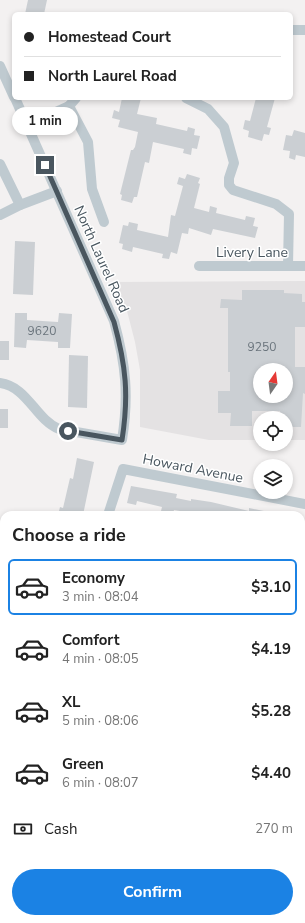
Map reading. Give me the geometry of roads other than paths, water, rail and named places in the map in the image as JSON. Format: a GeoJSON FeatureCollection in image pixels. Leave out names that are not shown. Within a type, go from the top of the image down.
{"type":"FeatureCollection","features":[{"type":"Feature","properties":{"kind":"street"},"geometry":{"type":"LineString","coordinates":[[293,30],[305,30]]}},
{"type":"Feature","properties":{"kind":"street","name":"North Laurel Road"},"geometry":{"type":"LineString","coordinates":[[0,66],[12,93]]}},
{"type":"Feature","properties":{"kind":"street","name":"North Laurel Road"},"geometry":{"type":"LineString","coordinates":[[0,383],[13,386],[21,393],[44,421],[51,426],[59,429],[122,440],[127,409],[127,394],[121,345],[107,304],[15,100]]}},
{"type":"Feature","properties":{"kind":"street"},"geometry":{"type":"LineString","coordinates":[[190,100],[208,109],[224,127],[234,163],[229,178],[229,185],[233,190],[276,204],[289,214],[288,266]]}},
{"type":"Feature","properties":{"kind":"street"},"geometry":{"type":"LineString","coordinates":[[27,125],[72,102],[88,142],[92,189],[104,222]]}},
{"type":"Feature","properties":{"kind":"street"},"geometry":{"type":"LineString","coordinates":[[0,164],[20,205]]}},
{"type":"Feature","properties":{"kind":"street"},"geometry":{"type":"LineString","coordinates":[[0,215],[20,205],[57,191]]}},
{"type":"Feature","properties":{"kind":"street","name":"Livery Lane"},"geometry":{"type":"LineString","coordinates":[[199,266],[305,266]]}},
{"type":"Feature","properties":{"kind":"street","name":"Howard Avenue"},"geometry":{"type":"LineString","coordinates":[[109,511],[123,469],[305,504]]}}]}
